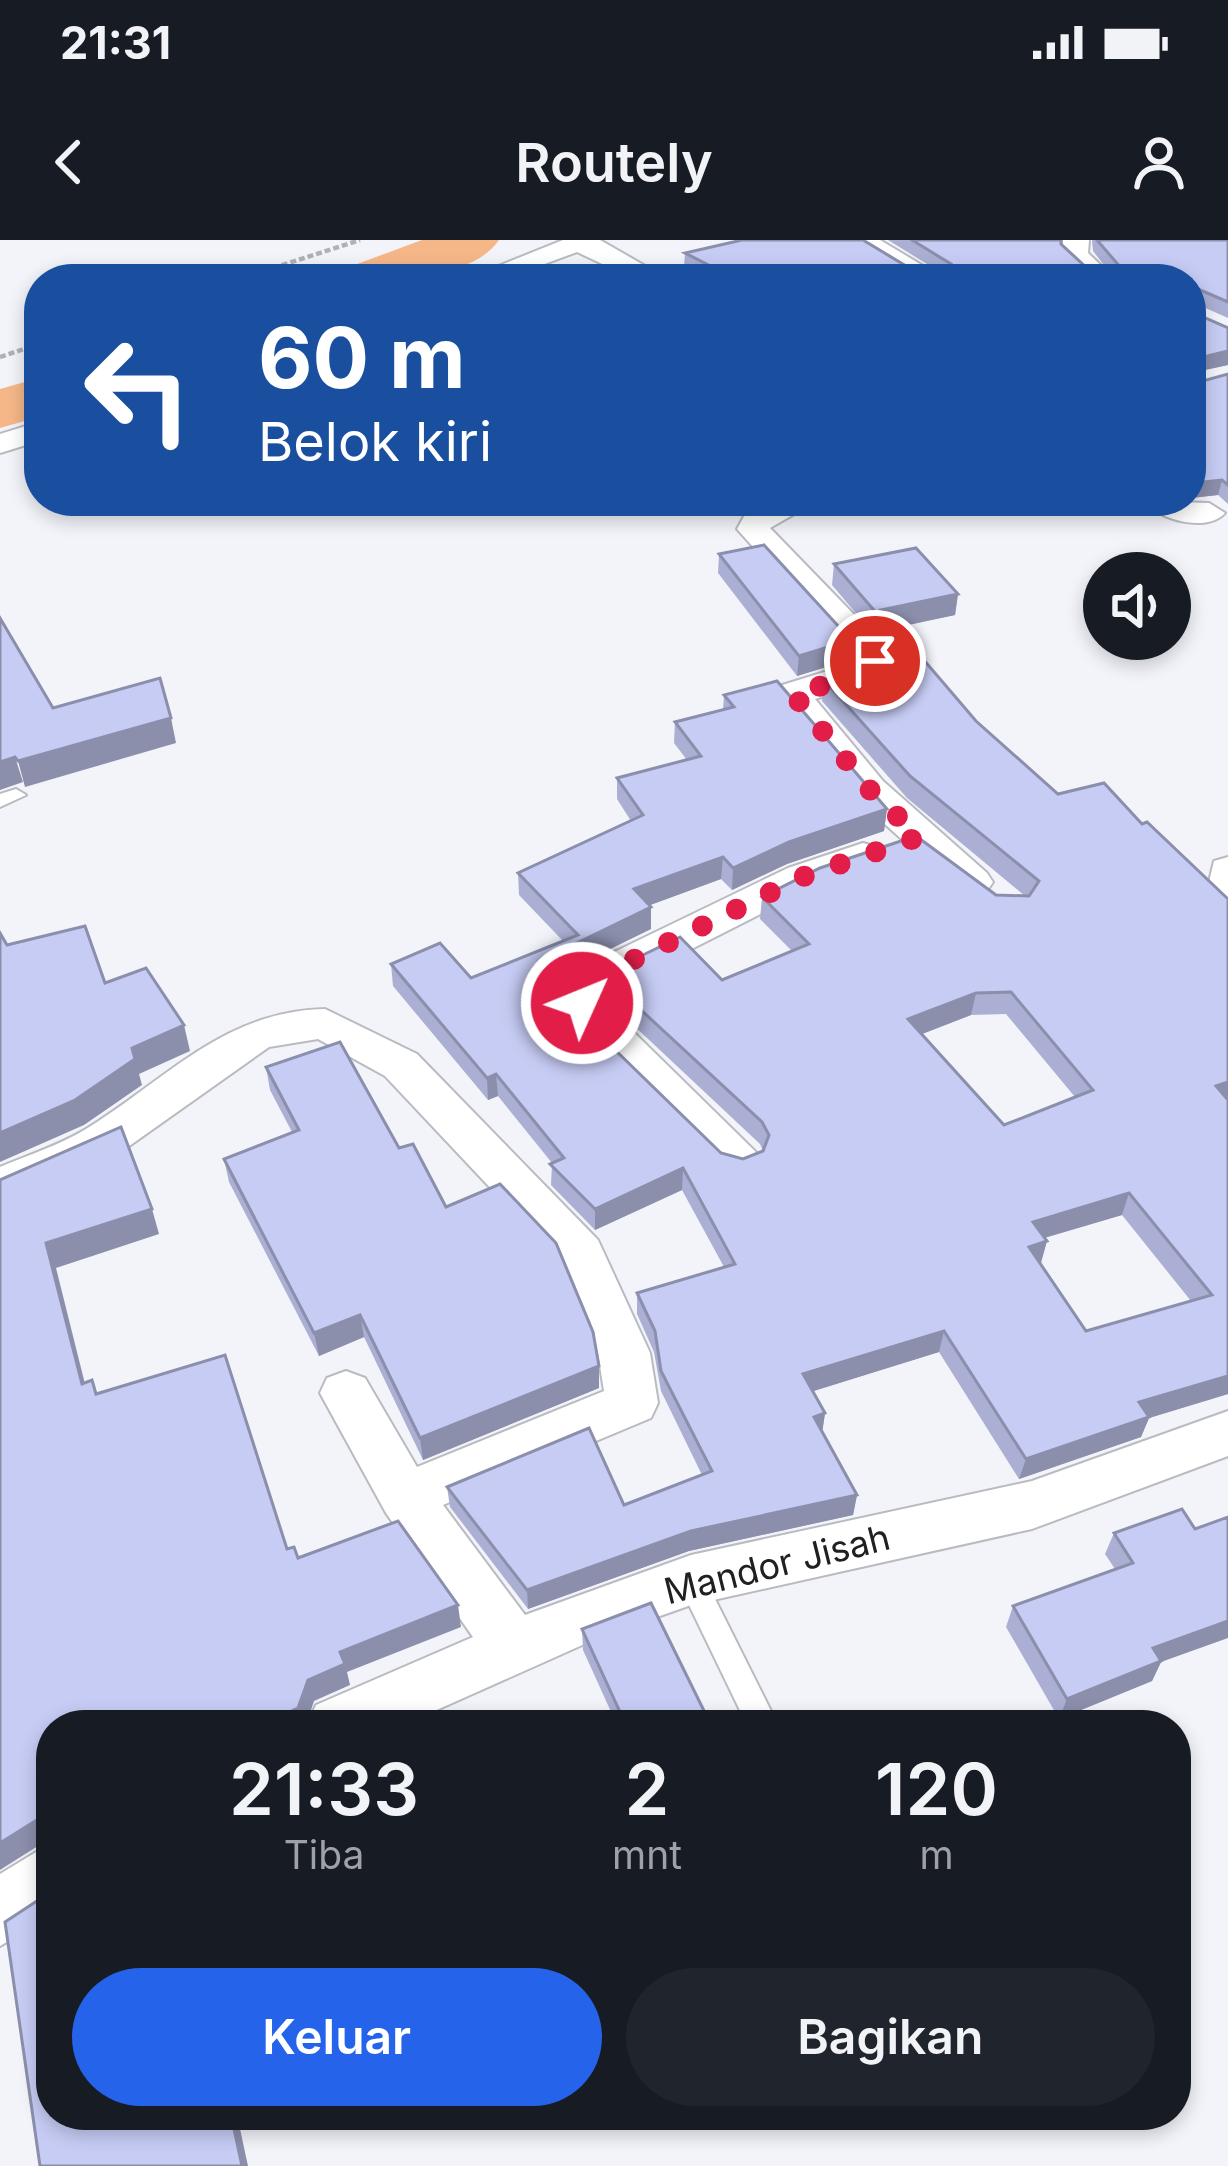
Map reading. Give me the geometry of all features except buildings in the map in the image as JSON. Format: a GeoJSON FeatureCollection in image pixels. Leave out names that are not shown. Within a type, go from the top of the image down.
{"type":"FeatureCollection","features":[{"type":"Feature","properties":{"kind":"street"},"geometry":{"type":"LineString","coordinates":[[861,240],[905,264]]}},
{"type":"Feature","properties":{"kind":"street"},"geometry":{"type":"LineString","coordinates":[[521,264],[582,242],[625,264]]}},
{"type":"Feature","properties":{"kind":"street"},"geometry":{"type":"LineString","coordinates":[[763,516],[753,529],[854,634],[878,667],[793,694],[869,789],[955,872],[1009,904]]}},
{"type":"Feature","properties":{"kind":"street"},"geometry":{"type":"LineString","coordinates":[[740,1159],[593,1018],[580,992],[590,981],[802,877],[919,837]]}},
{"type":"Feature","properties":{"kind":"street"},"geometry":{"type":"LineString","coordinates":[[1228,869],[1228,886]]}},
{"type":"Feature","properties":{"kind":"street"},"geometry":{"type":"LineString","coordinates":[[0,1187],[99,1144],[227,1052],[286,1025],[325,1024],[401,1065],[580,1253],[624,1354],[632,1403],[405,1496]]}},
{"type":"Feature","properties":{"kind":"street"},"geometry":{"type":"LineString","coordinates":[[346,1394],[405,1496],[514,1647]]}},
{"type":"Feature","properties":{"kind":"street","name":"Mandor Jisah"},"geometry":{"type":"LineString","coordinates":[[371,1710],[514,1647],[691,1580],[1032,1505],[1228,1433]]}},
{"type":"Feature","properties":{"kind":"street"},"geometry":{"type":"LineString","coordinates":[[0,1914],[36,1886]]}},
{"type":"Feature","properties":{"kind":"lane"},"geometry":{"type":"LineString","coordinates":[[691,1580],[756,1710]]}},
{"type":"Feature","properties":{"kind":"path"},"geometry":{"type":"LineString","coordinates":[[286,264],[360,240]]}},
{"type":"Feature","properties":{"kind":"waterway"},"geometry":{"type":"LineString","coordinates":[[409,264],[472,240]]}},
{"type":"Feature","properties":{"kind":"waterway"},"geometry":{"type":"LineString","coordinates":[[0,409],[24,402]]}},
{"type":"Feature","properties":{"kind":"route"},"geometry":{"type":"LineString","coordinates":[[582,1003],[580,992],[590,981],[802,877],[919,837],[869,789],[793,694],[876,670],[875,661]]}}]}
